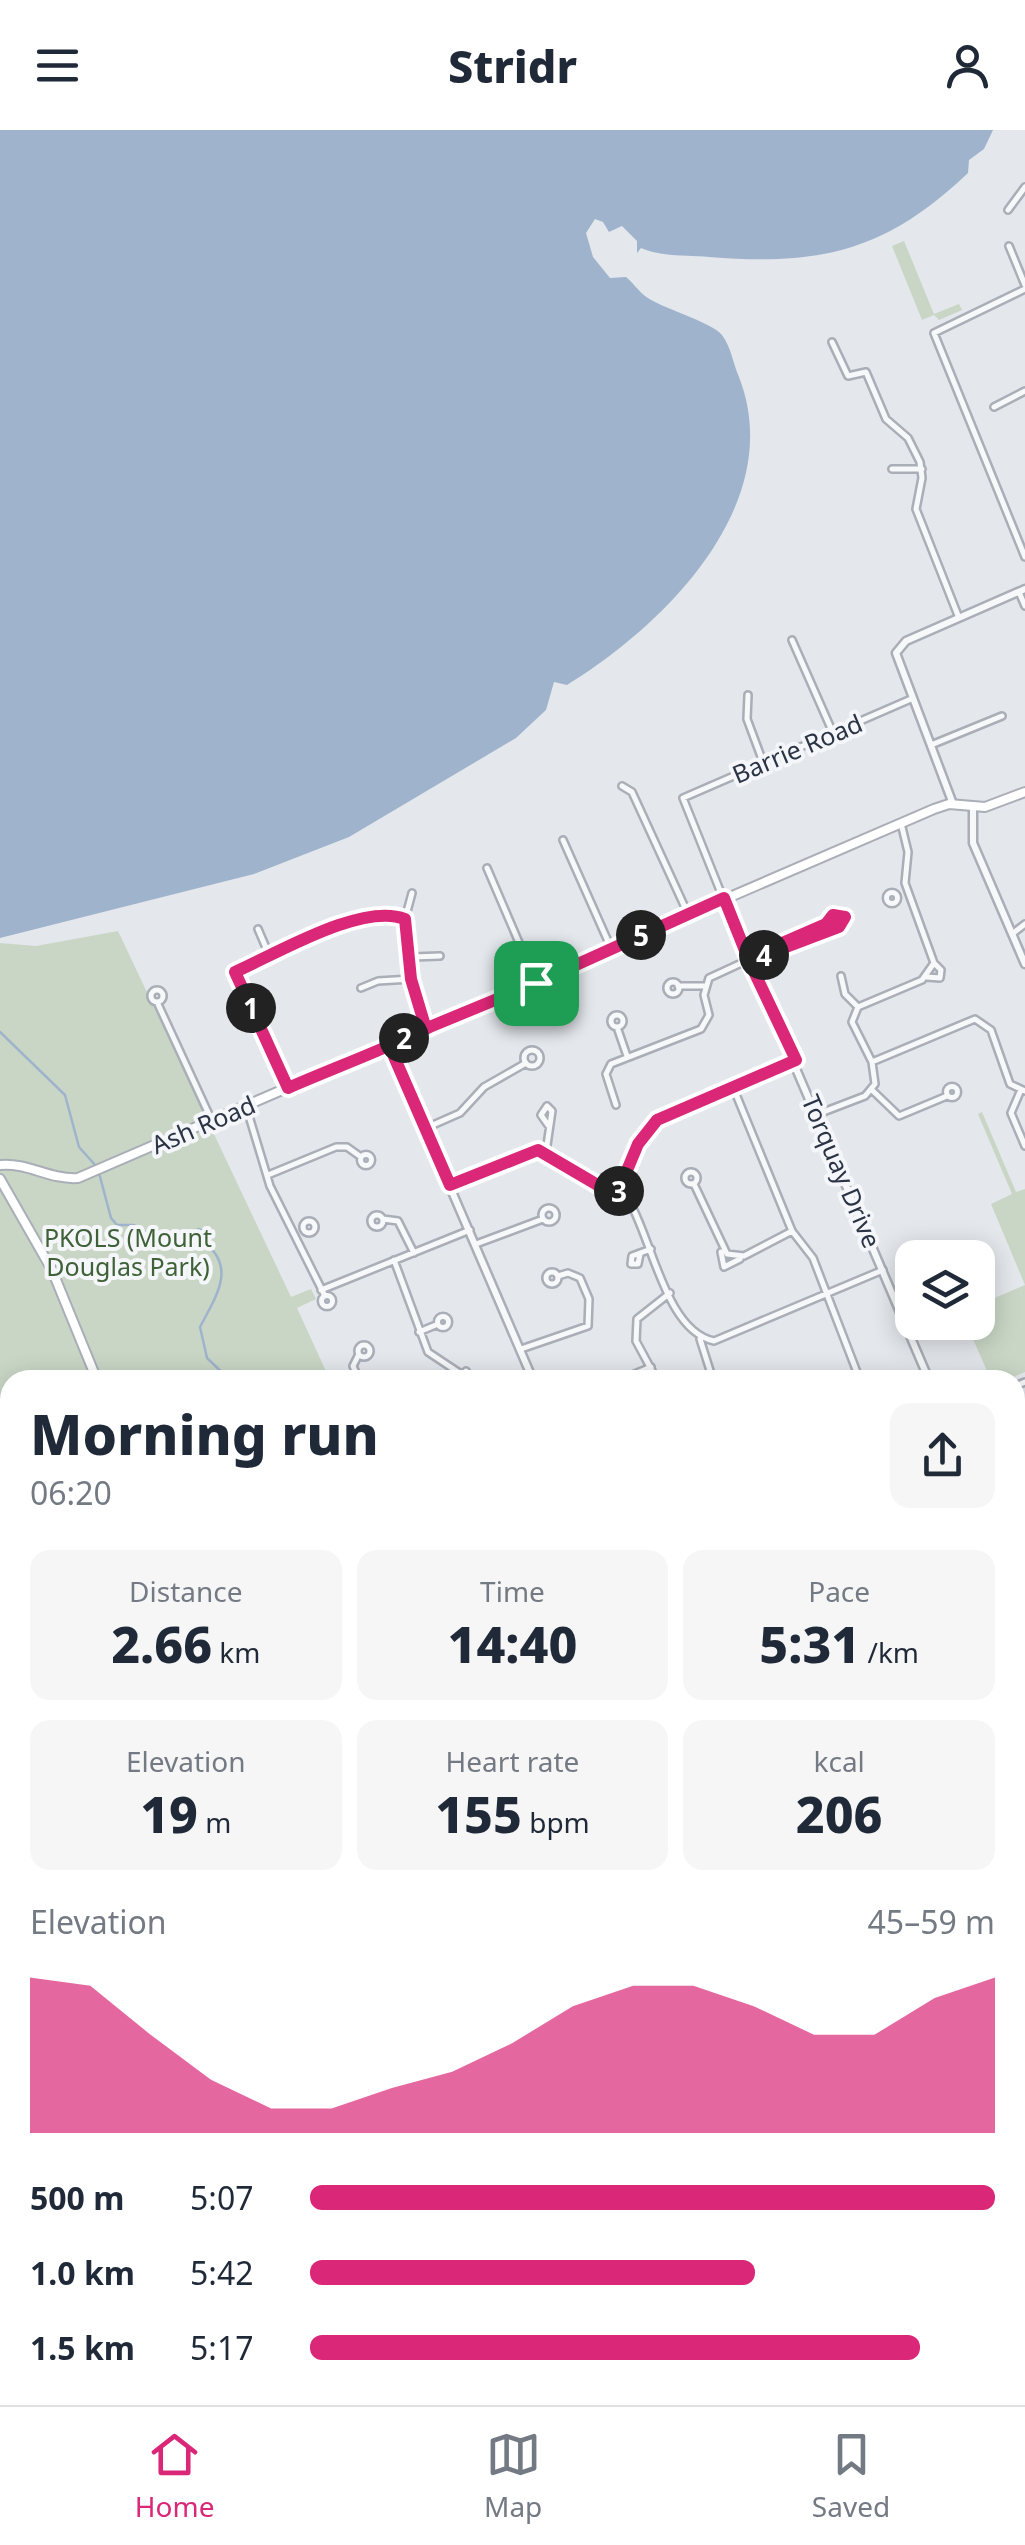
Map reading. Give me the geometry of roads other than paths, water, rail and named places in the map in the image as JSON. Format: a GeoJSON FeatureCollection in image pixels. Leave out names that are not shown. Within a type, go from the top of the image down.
{"type":"FeatureCollection","features":[{"type":"Feature","properties":{"kind":"main road"},"geometry":{"type":"LineString","coordinates":[[954,804],[989,806],[1025,792]]}},
{"type":"Feature","properties":{"kind":"main road","name":"Ash Road"},"geometry":{"type":"LineString","coordinates":[[0,1165],[15,1164],[59,1179],[99,1169],[536,983],[900,822],[954,804]]}},
{"type":"Feature","properties":{"kind":"main road"},"geometry":{"type":"LineString","coordinates":[[0,1180],[52,1270],[94,1370]]}},
{"type":"Feature","properties":{"kind":"street"},"geometry":{"type":"LineString","coordinates":[[1008,210],[1025,187]]}},
{"type":"Feature","properties":{"kind":"street"},"geometry":{"type":"LineString","coordinates":[[1009,246],[1025,287],[934,333],[1025,557]]}},
{"type":"Feature","properties":{"kind":"street"},"geometry":{"type":"LineString","coordinates":[[832,342],[848,376],[866,372],[886,419],[911,442],[922,469],[916,508],[959,618]]}},
{"type":"Feature","properties":{"kind":"street"},"geometry":{"type":"LineString","coordinates":[[994,406],[1025,391]]}},
{"type":"Feature","properties":{"kind":"street"},"geometry":{"type":"LineString","coordinates":[[892,469],[922,469]]}},
{"type":"Feature","properties":{"kind":"street"},"geometry":{"type":"LineString","coordinates":[[954,804],[896,663],[896,651],[904,642],[1022,591],[1025,606]]}},
{"type":"Feature","properties":{"kind":"street"},"geometry":{"type":"LineString","coordinates":[[792,640],[833,733]]}},
{"type":"Feature","properties":{"kind":"street"},"geometry":{"type":"LineString","coordinates":[[748,696],[747,719],[762,762]]}},
{"type":"Feature","properties":{"kind":"street","name":"Barrie Road"},"geometry":{"type":"LineString","coordinates":[[683,798],[911,699]]}},
{"type":"Feature","properties":{"kind":"street"},"geometry":{"type":"LineString","coordinates":[[931,745],[1002,716]]}},
{"type":"Feature","properties":{"kind":"street"},"geometry":{"type":"LineString","coordinates":[[622,786],[632,792],[688,914]]}},
{"type":"Feature","properties":{"kind":"street","name":"Torquay Drive"},"geometry":{"type":"LineString","coordinates":[[683,798],[748,960],[796,1060],[925,1370]]}},
{"type":"Feature","properties":{"kind":"street"},"geometry":{"type":"LineString","coordinates":[[973,807],[972,838],[1025,964]]}},
{"type":"Feature","properties":{"kind":"street"},"geometry":{"type":"LineString","coordinates":[[818,1114],[872,1090],[876,1077],[872,1062],[852,1022],[858,1006],[926,976],[940,978],[941,970],[934,963],[908,893],[907,845],[900,822]]}},
{"type":"Feature","properties":{"kind":"street"},"geometry":{"type":"LineString","coordinates":[[562,840],[610,948]]}},
{"type":"Feature","properties":{"kind":"street"},"geometry":{"type":"LineString","coordinates":[[487,868],[536,983]]}},
{"type":"Feature","properties":{"kind":"street"},"geometry":{"type":"LineString","coordinates":[[412,893],[405,919],[412,957],[411,979],[426,1029]]}},
{"type":"Feature","properties":{"kind":"street"},"geometry":{"type":"LineString","coordinates":[[897,896],[908,893]]}},
{"type":"Feature","properties":{"kind":"street"},"geometry":{"type":"LineString","coordinates":[[288,1088],[235,972],[354,920],[376,914],[405,919]]}},
{"type":"Feature","properties":{"kind":"street"},"geometry":{"type":"LineString","coordinates":[[678,986],[704,986],[716,974],[826,924],[833,915],[845,917],[839,927],[748,960]]}},
{"type":"Feature","properties":{"kind":"street"},"geometry":{"type":"LineString","coordinates":[[1012,934],[1025,924]]}},
{"type":"Feature","properties":{"kind":"street"},"geometry":{"type":"LineString","coordinates":[[258,929],[270,957]]}},
{"type":"Feature","properties":{"kind":"street"},"geometry":{"type":"LineString","coordinates":[[412,957],[440,956]]}},
{"type":"Feature","properties":{"kind":"street"},"geometry":{"type":"LineString","coordinates":[[926,976],[934,963]]}},
{"type":"Feature","properties":{"kind":"street"},"geometry":{"type":"LineString","coordinates":[[841,976],[846,994],[858,1006]]}},
{"type":"Feature","properties":{"kind":"street"},"geometry":{"type":"LineString","coordinates":[[361,988],[378,981],[411,979]]}},
{"type":"Feature","properties":{"kind":"street"},"geometry":{"type":"LineString","coordinates":[[616,1105],[606,1074],[611,1064],[702,1029],[710,1015],[704,986]]}},
{"type":"Feature","properties":{"kind":"street"},"geometry":{"type":"LineString","coordinates":[[157,1002],[212,1121]]}},
{"type":"Feature","properties":{"kind":"street"},"geometry":{"type":"LineString","coordinates":[[872,1062],[976,1019],[990,1030],[1007,1079],[1023,1092],[1011,1113],[1025,1146]]}},
{"type":"Feature","properties":{"kind":"street"},"geometry":{"type":"LineString","coordinates":[[617,1027],[627,1056]]}},
{"type":"Feature","properties":{"kind":"street"},"geometry":{"type":"LineString","coordinates":[[389,1045],[529,1370]]}},
{"type":"Feature","properties":{"kind":"street"},"geometry":{"type":"LineString","coordinates":[[618,1192],[638,1144],[657,1120],[796,1060]]}},
{"type":"Feature","properties":{"kind":"street"},"geometry":{"type":"LineString","coordinates":[[426,1128],[460,1113],[484,1087],[526,1063]]}},
{"type":"Feature","properties":{"kind":"street"},"geometry":{"type":"LineString","coordinates":[[733,1087],[792,1231],[812,1258],[827,1292],[856,1370]]}},
{"type":"Feature","properties":{"kind":"street"},"geometry":{"type":"LineString","coordinates":[[872,1090],[891,1112],[905,1116],[948,1096]]}},
{"type":"Feature","properties":{"kind":"street"},"geometry":{"type":"LineString","coordinates":[[246,1106],[292,1234],[323,1293],[470,1230]]}},
{"type":"Feature","properties":{"kind":"street"},"geometry":{"type":"LineString","coordinates":[[546,1152],[548,1125]]}},
{"type":"Feature","properties":{"kind":"street"},"geometry":{"type":"LineString","coordinates":[[268,1174],[336,1147],[348,1147],[361,1156]]}},
{"type":"Feature","properties":{"kind":"street"},"geometry":{"type":"LineString","coordinates":[[450,1185],[538,1150],[601,1187],[618,1192],[635,1210],[673,1309],[700,1338],[711,1370]]}},
{"type":"Feature","properties":{"kind":"street"},"geometry":{"type":"LineString","coordinates":[[694,1184],[721,1249],[724,1267],[792,1231]]}},
{"type":"Feature","properties":{"kind":"street"},"geometry":{"type":"LineString","coordinates":[[383,1219],[398,1222],[414,1252]]}},
{"type":"Feature","properties":{"kind":"street"},"geometry":{"type":"LineString","coordinates":[[474,1244],[543,1219]]}},
{"type":"Feature","properties":{"kind":"street"},"geometry":{"type":"LineString","coordinates":[[292,1234],[303,1229]]}},
{"type":"Feature","properties":{"kind":"street"},"geometry":{"type":"LineString","coordinates":[[640,1254],[651,1249]]}},
{"type":"Feature","properties":{"kind":"street"},"geometry":{"type":"LineString","coordinates":[[721,1249],[744,1256]]}},
{"type":"Feature","properties":{"kind":"street"},"geometry":{"type":"LineString","coordinates":[[394,1260],[428,1352],[452,1370]]}},
{"type":"Feature","properties":{"kind":"street"},"geometry":{"type":"LineString","coordinates":[[700,1338],[725,1338],[883,1270]]}},
{"type":"Feature","properties":{"kind":"street"},"geometry":{"type":"LineString","coordinates":[[522,1349],[588,1326],[589,1299],[582,1282],[573,1274],[558,1276]]}},
{"type":"Feature","properties":{"kind":"street"},"geometry":{"type":"LineString","coordinates":[[653,1370],[636,1341],[637,1319],[670,1293]]}},
{"type":"Feature","properties":{"kind":"street"},"geometry":{"type":"LineString","coordinates":[[420,1332],[438,1324]]}},
{"type":"Feature","properties":{"kind":"street"},"geometry":{"type":"LineString","coordinates":[[355,1370],[359,1356]]}},
{"type":"Feature","properties":{"kind":"street"},"geometry":{"type":"LineString","coordinates":[[645,1370],[652,1367]]}},
{"type":"Feature","properties":{"kind":"water"},"geometry":{"type":"Polygon","coordinates":[[[0,130],[993,130],[984,149],[969,160],[968,173],[909,220],[850,248],[819,255],[749,259],[666,254],[641,248],[637,253],[637,241],[622,226],[609,232],[603,222],[595,219],[586,233],[593,257],[610,278],[626,277],[645,296],[722,335],[739,377],[750,424],[747,470],[732,514],[708,556],[677,594],[605,660],[567,685],[554,682],[546,710],[516,738],[349,837],[254,874],[0,938],[0,130]]]}},
{"type":"Feature","properties":{"kind":"waterway"},"geometry":{"type":"LineString","coordinates":[[0,1032],[65,1095],[79,1147],[96,1166]]}},
{"type":"Feature","properties":{"kind":"waterway"},"geometry":{"type":"LineString","coordinates":[[99,1173],[111,1218],[117,1225],[134,1225],[170,1247],[198,1229],[204,1231],[205,1243],[215,1253],[221,1273],[217,1294],[200,1327],[207,1358],[220,1370]]}},
{"type":"Feature","properties":{"kind":"park label","name":"PKOLS (Mount Douglas Park)"},"geometry":{"type":"Point","coordinates":[128,1252]}}]}
